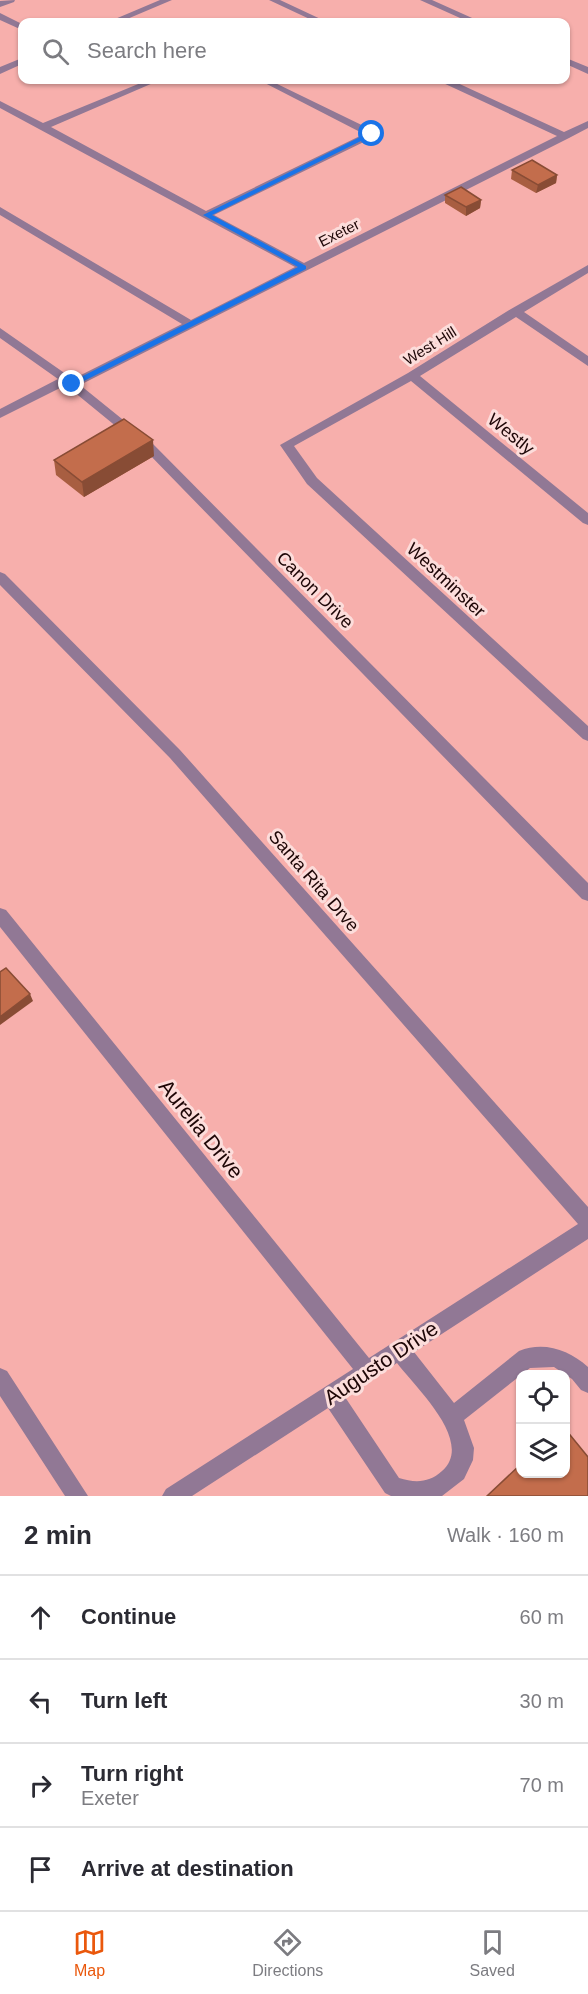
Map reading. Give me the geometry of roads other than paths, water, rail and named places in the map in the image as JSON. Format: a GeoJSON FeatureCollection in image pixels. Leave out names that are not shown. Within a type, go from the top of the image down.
{"type":"FeatureCollection","features":[{"type":"Feature","properties":{"kind":"street"},"geometry":{"type":"LineString","coordinates":[[0,4],[10,0]]}},
{"type":"Feature","properties":{"kind":"street"},"geometry":{"type":"LineString","coordinates":[[123,18],[168,0]]}},
{"type":"Feature","properties":{"kind":"street"},"geometry":{"type":"LineString","coordinates":[[273,0],[313,18]]}},
{"type":"Feature","properties":{"kind":"street"},"geometry":{"type":"LineString","coordinates":[[424,0],[467,18]]}},
{"type":"Feature","properties":{"kind":"street"},"geometry":{"type":"LineString","coordinates":[[0,16],[18,25]]}},
{"type":"Feature","properties":{"kind":"street"},"geometry":{"type":"LineString","coordinates":[[0,71],[18,63]]}},
{"type":"Feature","properties":{"kind":"street"},"geometry":{"type":"LineString","coordinates":[[570,63],[588,71]]}},
{"type":"Feature","properties":{"kind":"street"},"geometry":{"type":"LineString","coordinates":[[43,127],[145,84]]}},
{"type":"Feature","properties":{"kind":"street"},"geometry":{"type":"LineString","coordinates":[[206,215],[372,134],[272,84]]}},
{"type":"Feature","properties":{"kind":"street"},"geometry":{"type":"LineString","coordinates":[[453,84],[565,136]]}},
{"type":"Feature","properties":{"kind":"street"},"geometry":{"type":"LineString","coordinates":[[0,104],[303,267]]}},
{"type":"Feature","properties":{"kind":"street","name":"Exeter"},"geometry":{"type":"LineString","coordinates":[[0,414],[190,324],[588,124]]}},
{"type":"Feature","properties":{"kind":"street"},"geometry":{"type":"LineString","coordinates":[[0,210],[190,324]]}},
{"type":"Feature","properties":{"kind":"street","name":"West Hill"},"geometry":{"type":"LineString","coordinates":[[286,446],[412,376],[588,268]]}},
{"type":"Feature","properties":{"kind":"street"},"geometry":{"type":"LineString","coordinates":[[515,311],[588,362]]}},
{"type":"Feature","properties":{"kind":"street","name":"Canon Drive"},"geometry":{"type":"LineString","coordinates":[[0,332],[69,382],[149,447],[588,894]]}},
{"type":"Feature","properties":{"kind":"street","name":"Westly"},"geometry":{"type":"LineString","coordinates":[[412,376],[588,520]]}},
{"type":"Feature","properties":{"kind":"street","name":"Westminster"},"geometry":{"type":"LineString","coordinates":[[286,446],[312,480],[588,735]]}},
{"type":"Feature","properties":{"kind":"street","name":"Santa Rita Drve"},"geometry":{"type":"LineString","coordinates":[[0,577],[175,754],[588,1221]]}},
{"type":"Feature","properties":{"kind":"street","name":"Aurelia Drive"},"geometry":{"type":"LineString","coordinates":[[0,915],[367,1371]]}},
{"type":"Feature","properties":{"kind":"street","name":"Augusto Drive"},"geometry":{"type":"LineString","coordinates":[[173,1496],[332,1396],[399,1349],[588,1228]]}},
{"type":"Feature","properties":{"kind":"street"},"geometry":{"type":"LineString","coordinates":[[332,1396],[387,1491],[409,1493],[432,1491],[455,1476],[464,1458],[463,1437],[453,1416],[399,1349]]}},
{"type":"Feature","properties":{"kind":"street"},"geometry":{"type":"LineString","coordinates":[[453,1416],[526,1358],[556,1357],[579,1372],[588,1383]]}},
{"type":"Feature","properties":{"kind":"street"},"geometry":{"type":"LineString","coordinates":[[0,1378],[77,1496]]}}]}
